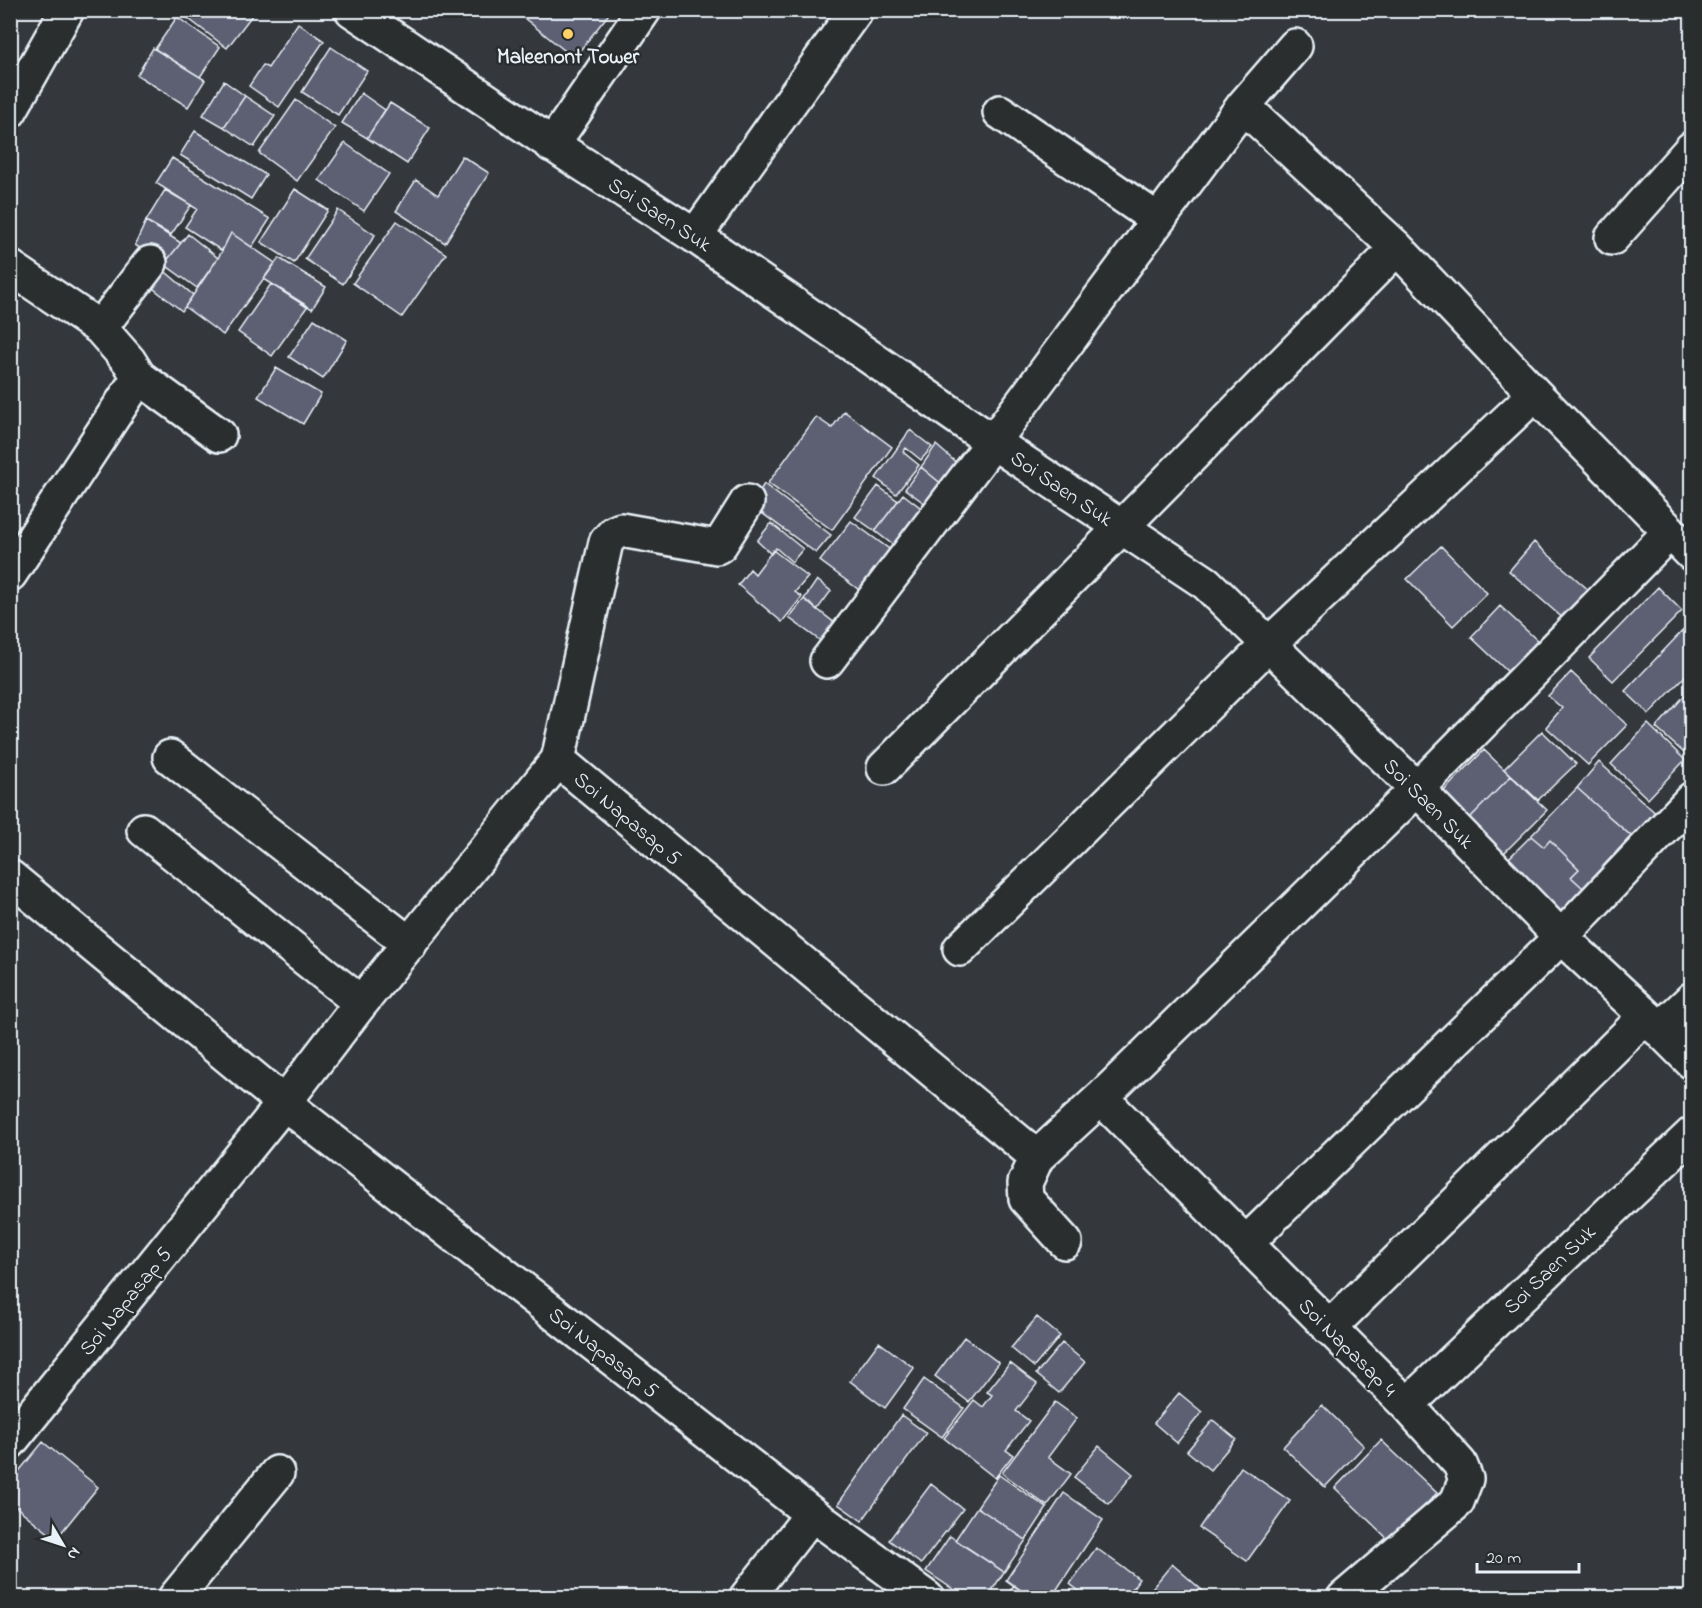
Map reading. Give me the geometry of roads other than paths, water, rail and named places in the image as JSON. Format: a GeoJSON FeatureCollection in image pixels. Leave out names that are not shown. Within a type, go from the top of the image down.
{"type":"FeatureCollection","features":[{"type":"Feature","properties":{"kind":"street"},"geometry":{"type":"LineString","coordinates":[[10,111],[67,10]]}},
{"type":"Feature","properties":{"kind":"street","name":"Soi Saen Suk"},"geometry":{"type":"LineString","coordinates":[[352,10],[552,145],[695,236],[993,442],[1206,584],[1417,789],[1561,937],[1692,1062]]}},
{"type":"Feature","properties":{"kind":"street"},"geometry":{"type":"LineString","coordinates":[[552,145],[644,10]]}},
{"type":"Feature","properties":{"kind":"street"},"geometry":{"type":"LineString","coordinates":[[695,236],[856,10]]}},
{"type":"Feature","properties":{"kind":"street"},"geometry":{"type":"LineString","coordinates":[[827,661],[1243,106],[1294,46]]}},
{"type":"Feature","properties":{"kind":"street"},"geometry":{"type":"LineString","coordinates":[[1065,1242],[1026,1198],[1024,1183],[1037,1157],[1101,1098],[1417,789],[1680,543],[1397,248],[1243,106]]}},
{"type":"Feature","properties":{"kind":"street"},"geometry":{"type":"LineString","coordinates":[[1000,112],[1158,220]]}},
{"type":"Feature","properties":{"kind":"street"},"geometry":{"type":"LineString","coordinates":[[1612,238],[1692,148]]}},
{"type":"Feature","properties":{"kind":"street"},"geometry":{"type":"LineString","coordinates":[[884,768],[1397,248]]}},
{"type":"Feature","properties":{"kind":"street"},"geometry":{"type":"LineString","coordinates":[[100,328],[150,263]]}},
{"type":"Feature","properties":{"kind":"street"},"geometry":{"type":"LineString","coordinates":[[10,267],[100,328],[129,361],[139,377],[219,435]]}},
{"type":"Feature","properties":{"kind":"street"},"geometry":{"type":"LineString","coordinates":[[10,574],[139,377]]}},
{"type":"Feature","properties":{"kind":"street"},"geometry":{"type":"LineString","coordinates":[[960,949],[1269,644],[1535,394]]}},
{"type":"Feature","properties":{"kind":"street"},"geometry":{"type":"LineString","coordinates":[[558,760],[606,542],[614,533],[621,530],[717,547],[747,502]]}},
{"type":"Feature","properties":{"kind":"street"},"geometry":{"type":"LineString","coordinates":[[170,757],[410,944]]}},
{"type":"Feature","properties":{"kind":"street","name":"Soi Napasap 5"},"geometry":{"type":"LineString","coordinates":[[10,1442],[284,1103],[361,1002],[558,760],[1037,1157]]}},
{"type":"Feature","properties":{"kind":"street"},"geometry":{"type":"LineString","coordinates":[[1246,1243],[1561,937],[1692,800]]}},
{"type":"Feature","properties":{"kind":"street"},"geometry":{"type":"LineString","coordinates":[[144,830],[361,1002]]}},
{"type":"Feature","properties":{"kind":"street"},"geometry":{"type":"LineString","coordinates":[[10,877],[284,1103]]}},
{"type":"Feature","properties":{"kind":"street"},"geometry":{"type":"LineString","coordinates":[[1329,1328],[1653,1023],[1692,999]]}},
{"type":"Feature","properties":{"kind":"street","name":"Soi Napasap 4"},"geometry":{"type":"LineString","coordinates":[[1101,1098],[1407,1405],[1460,1464],[1466,1479],[1457,1502],[1344,1598]]}},
{"type":"Feature","properties":{"kind":"street","name":"Soi Napasap 5"},"geometry":{"type":"LineString","coordinates":[[284,1103],[812,1514],[927,1598]]}},
{"type":"Feature","properties":{"kind":"street","name":"Soi Saen Suk"},"geometry":{"type":"LineString","coordinates":[[1407,1405],[1692,1134]]}},
{"type":"Feature","properties":{"kind":"street"},"geometry":{"type":"LineString","coordinates":[[176,1598],[277,1473]]}},
{"type":"Feature","properties":{"kind":"street"},"geometry":{"type":"LineString","coordinates":[[746,1598],[812,1514]]}},
{"type":"Feature","properties":{"kind":"place","name":"Maleenont Tower"},"geometry":{"type":"Point","coordinates":[568,34]}}]}
